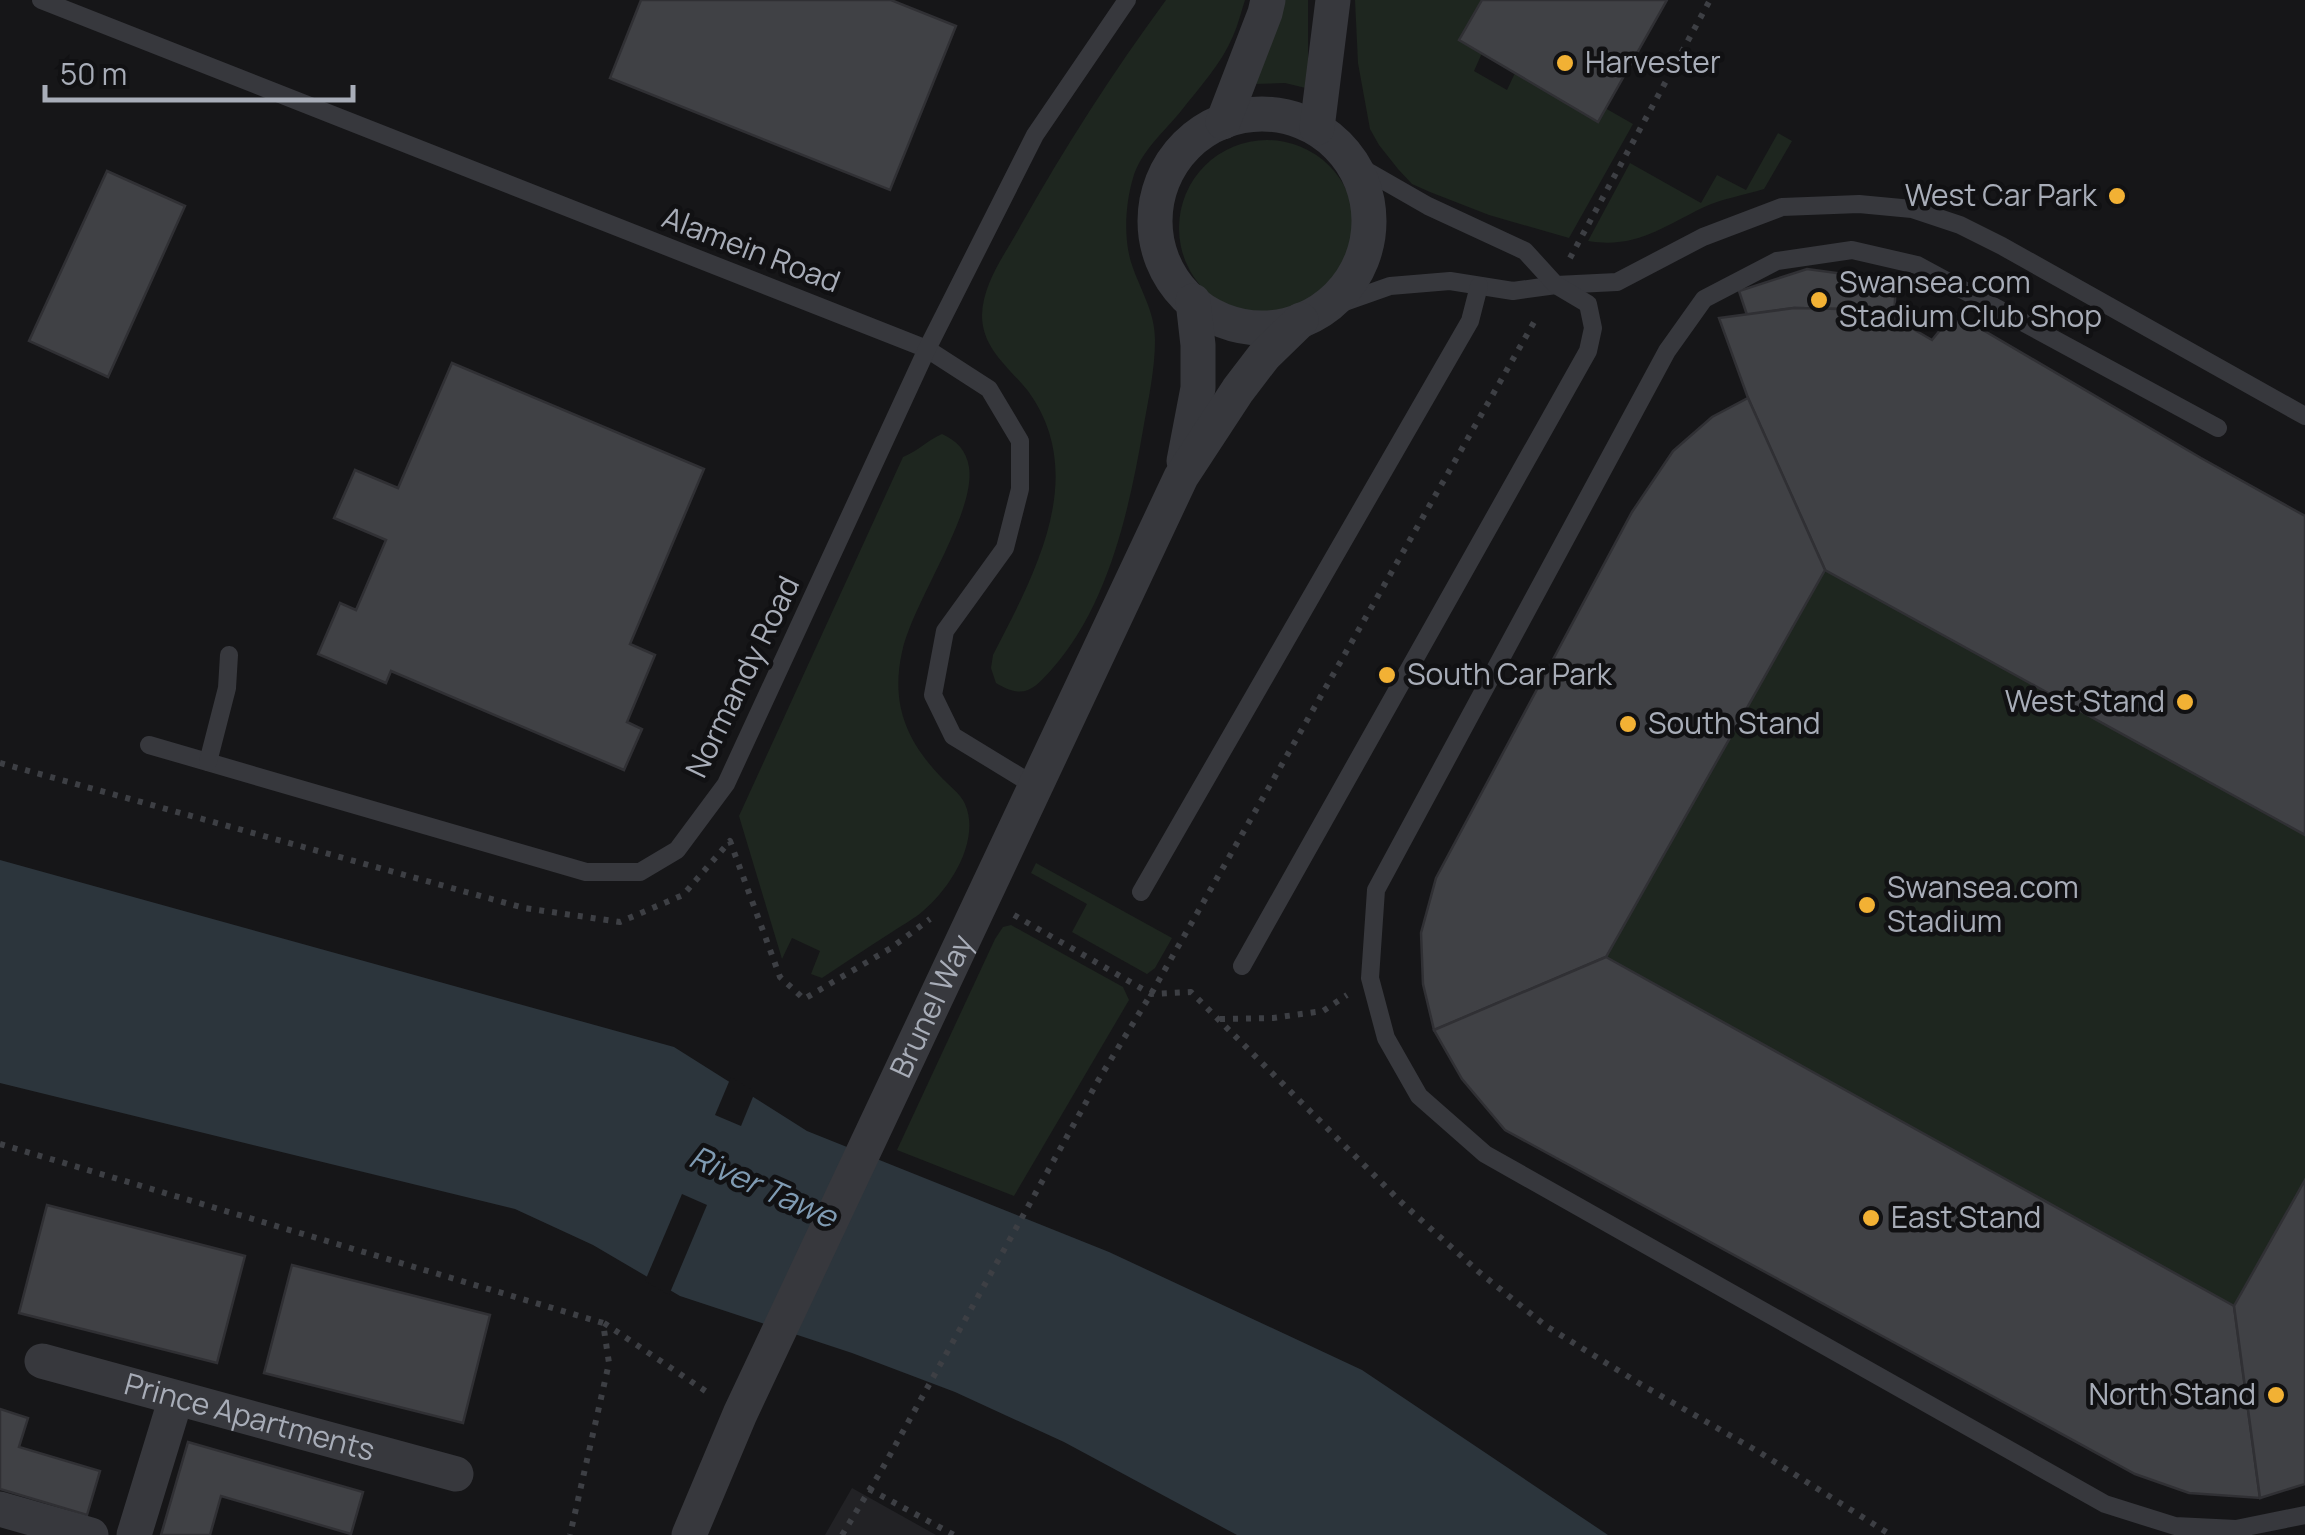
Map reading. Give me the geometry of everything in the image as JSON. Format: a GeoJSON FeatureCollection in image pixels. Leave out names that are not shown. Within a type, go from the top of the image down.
{"type":"FeatureCollection","features":[{"type":"Feature","properties":{"kind":"street"},"geometry":{"type":"LineString","coordinates":[[1223,122],[1268,0]]}},
{"type":"Feature","properties":{"kind":"street"},"geometry":{"type":"LineString","coordinates":[[1317,128],[1333,0]]}},
{"type":"Feature","properties":{"kind":"street","name":"Brunel Way"},"geometry":{"type":"LineString","coordinates":[[690,1535],[740,1414],[1182,477],[1264,356],[1346,288],[1364,256],[1368,202],[1353,163],[1338,144],[1317,128],[1271,114],[1248,114],[1204,130],[1177,156],[1160,187],[1156,206],[1158,250],[1175,284],[1202,310],[1225,322],[1252,328],[1287,325],[1311,315]]}},
{"type":"Feature","properties":{"kind":"street","name":"Brunel Way"},"geometry":{"type":"LineString","coordinates":[[1182,477],[1198,388],[1193,301]]}},
{"type":"Feature","properties":{"kind":"street","name":"Prince Apartments"},"geometry":{"type":"LineString","coordinates":[[42,1361],[456,1474]]}},
{"type":"Feature","properties":{"kind":"street"},"geometry":{"type":"LineString","coordinates":[[134,1535],[176,1398]]}},
{"type":"Feature","properties":{"kind":"street"},"geometry":{"type":"LineString","coordinates":[[0,1509],[91,1535]]}},
{"type":"Feature","properties":{"kind":"lane","name":"Alamein Road"},"geometry":{"type":"LineString","coordinates":[[42,0],[927,349],[989,389],[1020,441],[1020,490],[1005,548],[945,631],[933,695],[953,736],[1035,786]]}},
{"type":"Feature","properties":{"kind":"lane","name":"Normandy Road"},"geometry":{"type":"LineString","coordinates":[[150,745],[586,872],[640,872],[677,850],[726,784],[927,349],[1034,135],[1127,0]]}},
{"type":"Feature","properties":{"kind":"lane"},"geometry":{"type":"LineString","coordinates":[[1242,966],[1588,350],[1593,328],[1588,304],[1556,285],[1525,251],[1428,206],[1353,163]]}},
{"type":"Feature","properties":{"kind":"lane"},"geometry":{"type":"LineString","coordinates":[[1311,315],[1390,286],[1450,281],[1513,290],[1617,282],[1703,237],[1782,207],[1859,204],[1912,209],[2002,246],[2305,416]]}},
{"type":"Feature","properties":{"kind":"lane"},"geometry":{"type":"LineString","coordinates":[[2218,428],[1918,265],[1852,250],[1777,261],[1704,300],[1667,351],[1376,890],[1370,978],[1386,1038],[1419,1096],[1485,1154],[2105,1504],[2175,1526],[2236,1529],[2305,1516]]}},
{"type":"Feature","properties":{"kind":"lane"},"geometry":{"type":"LineString","coordinates":[[1141,892],[1470,321],[1479,286]]}},
{"type":"Feature","properties":{"kind":"lane"},"geometry":{"type":"LineString","coordinates":[[208,762],[227,688],[229,655]]}},
{"type":"Feature","properties":{"kind":"path"},"geometry":{"type":"LineString","coordinates":[[842,1535],[1556,285],[1710,0]]}},
{"type":"Feature","properties":{"kind":"path"},"geometry":{"type":"LineString","coordinates":[[0,762],[524,908],[620,922],[684,895],[730,841],[780,977],[804,999],[891,948],[928,922],[936,910]]}},
{"type":"Feature","properties":{"kind":"path"},"geometry":{"type":"LineString","coordinates":[[984,898],[1152,994],[1191,992],[1400,1201],[1478,1272],[1546,1326],[1891,1535]]}},
{"type":"Feature","properties":{"kind":"path"},"geometry":{"type":"LineString","coordinates":[[1219,1019],[1273,1018],[1323,1011],[1370,978]]}},
{"type":"Feature","properties":{"kind":"path"},"geometry":{"type":"LineString","coordinates":[[0,1144],[603,1322],[740,1414]]}},
{"type":"Feature","properties":{"kind":"path"},"geometry":{"type":"LineString","coordinates":[[570,1535],[609,1363],[603,1322]]}},
{"type":"Feature","properties":{"kind":"path"},"geometry":{"type":"LineString","coordinates":[[869,1488],[954,1535]]}},
{"type":"Feature","properties":{"kind":"shaded area"},"geometry":{"type":"Polygon","coordinates":[[[1166,0],[1245,0],[1223,56],[1147,150],[1130,189],[1128,247],[1153,321],[1155,351],[1137,461],[1113,556],[1102,587],[1071,644],[1039,682],[1027,690],[1014,691],[996,683],[991,668],[993,655],[1024,592],[1049,525],[1055,491],[1054,457],[1046,423],[1028,391],[987,338],[983,303],[996,268],[1055,167],[1166,0]]]}},
{"type":"Feature","properties":{"kind":"shaded area"},"geometry":{"type":"Polygon","coordinates":[[[1282,0],[1308,0],[1308,55],[1314,90],[1285,83],[1253,84],[1282,0]]]}},
{"type":"Feature","properties":{"kind":"shaded area"},"geometry":{"type":"Polygon","coordinates":[[[1355,0],[1482,0],[1482,53],[1474,71],[1507,90],[1515,73],[1597,122],[1605,108],[1633,124],[1569,238],[1489,215],[1430,192],[1412,184],[1398,169],[1370,129],[1358,63],[1355,0]]]}},
{"type":"Feature","properties":{"kind":"shaded area"},"geometry":{"type":"Polygon","coordinates":[[[1778,133],[1792,141],[1764,189],[1709,205],[1634,239],[1588,241],[1630,163],[1701,203],[1717,175],[1746,190],[1778,133]]]}},
{"type":"Feature","properties":{"kind":"shaded area"},"geometry":{"type":"Polygon","coordinates":[[[1267,140],[1301,147],[1329,166],[1348,194],[1355,228],[1348,262],[1329,290],[1301,309],[1267,316],[1233,309],[1205,290],[1186,262],[1179,228],[1186,194],[1205,166],[1233,147],[1267,140]]]}},
{"type":"Feature","properties":{"kind":"shaded area","name":"Swansea.com Stadium"},"geometry":{"type":"Polygon","coordinates":[[[1794,308],[1894,318],[1932,340],[1954,313],[2305,516],[2305,1484],[2260,1498],[2189,1493],[2135,1474],[1505,1130],[1462,1079],[1434,1030],[1423,984],[1421,933],[1436,878],[1632,512],[1673,451],[1712,417],[1748,398],[1719,318],[1794,308]]]}},
{"type":"Feature","properties":{"kind":"shaded area"},"geometry":{"type":"Polygon","coordinates":[[[942,434],[966,456],[969,486],[954,533],[908,631],[898,687],[904,719],[918,748],[965,804],[969,818],[966,848],[952,877],[933,902],[822,978],[811,974],[820,951],[792,938],[782,959],[739,816],[903,457],[942,434]]]}},
{"type":"Feature","properties":{"kind":"shaded area"},"geometry":{"type":"Polygon","coordinates":[[[1036,863],[1172,938],[1155,968],[1147,974],[1072,932],[1087,904],[1031,873],[1036,863]]]}},
{"type":"Feature","properties":{"kind":"shaded area"},"geometry":{"type":"Polygon","coordinates":[[[1011,925],[1123,987],[1129,1000],[1014,1196],[897,1150],[995,939],[1003,927],[1011,925]]]}},
{"type":"Feature","properties":{"kind":"shaded area"},"geometry":{"type":"Polygon","coordinates":[[[852,1488],[936,1535],[825,1535],[852,1488]]]}},
{"type":"Feature","properties":{"kind":"water","name":"River Tawe"},"geometry":{"type":"Polygon","coordinates":[[[0,860],[674,1047],[807,1131],[1109,1252],[1362,1370],[1608,1535],[1237,1535],[1064,1442],[955,1392],[680,1296],[593,1245],[515,1209],[0,1083],[0,860]]]}},
{"type":"Feature","properties":{"kind":"pier"},"geometry":{"type":"Polygon","coordinates":[[[731,1077],[755,1092],[741,1126],[715,1115],[731,1077]]]}},
{"type":"Feature","properties":{"kind":"pier"},"geometry":{"type":"Polygon","coordinates":[[[682,1194],[707,1205],[669,1295],[645,1281],[682,1194]]]}},
{"type":"Feature","properties":{"kind":"building"},"geometry":{"type":"Polygon","coordinates":[[[641,0],[891,0],[956,26],[890,190],[610,78],[641,0]]]}},
{"type":"Feature","properties":{"kind":"building","name":"Harvester"},"geometry":{"type":"Polygon","coordinates":[[[1482,0],[1667,0],[1598,122],[1459,40],[1482,0]]]}},
{"type":"Feature","properties":{"kind":"building"},"geometry":{"type":"Polygon","coordinates":[[[107,171],[185,206],[108,377],[29,341],[107,171]]]}},
{"type":"Feature","properties":{"kind":"building","name":"Swansea.com Stadium Club Shop"},"geometry":{"type":"Polygon","coordinates":[[[1807,269],[1896,281],[1894,318],[1841,309],[1794,308],[1747,315],[1739,291],[1807,269]]]}},
{"type":"Feature","properties":{"kind":"building","name":"West Stand"},"geometry":{"type":"Polygon","coordinates":[[[1794,308],[1841,309],[1894,318],[1932,340],[1954,313],[2305,516],[2305,835],[1825,570],[1748,398],[1719,318],[1794,308]]]}},
{"type":"Feature","properties":{"kind":"building"},"geometry":{"type":"Polygon","coordinates":[[[452,363],[704,469],[630,644],[655,655],[627,722],[642,729],[624,770],[391,671],[386,683],[318,654],[340,603],[356,610],[386,540],[334,518],[355,470],[398,488],[452,363]]]}},
{"type":"Feature","properties":{"kind":"building","name":"South Stand"},"geometry":{"type":"Polygon","coordinates":[[[1748,398],[1825,570],[1606,957],[1434,1030],[1423,984],[1421,933],[1436,878],[1632,512],[1673,451],[1712,417],[1748,398]]]}},
{"type":"Feature","properties":{"kind":"building","name":"East Stand"},"geometry":{"type":"Polygon","coordinates":[[[1606,957],[2234,1306],[2260,1498],[2189,1493],[2135,1474],[1505,1130],[1462,1079],[1434,1030],[1606,957]]]}},
{"type":"Feature","properties":{"kind":"building","name":"North Stand"},"geometry":{"type":"Polygon","coordinates":[[[2305,1180],[2305,1484],[2260,1498],[2234,1306],[2305,1180]]]}},
{"type":"Feature","properties":{"kind":"building"},"geometry":{"type":"Polygon","coordinates":[[[47,1205],[245,1256],[217,1363],[19,1313],[47,1205]]]}},
{"type":"Feature","properties":{"kind":"building"},"geometry":{"type":"Polygon","coordinates":[[[292,1265],[490,1315],[463,1423],[264,1373],[292,1265]]]}},
{"type":"Feature","properties":{"kind":"building"},"geometry":{"type":"Polygon","coordinates":[[[0,1409],[28,1418],[19,1447],[100,1471],[87,1515],[0,1489],[0,1409]]]}},
{"type":"Feature","properties":{"kind":"building"},"geometry":{"type":"Polygon","coordinates":[[[188,1442],[363,1492],[351,1534],[221,1496],[210,1535],[161,1535],[188,1442]]]}},
{"type":"Feature","properties":{"kind":"place","name":"Harvester"},"geometry":{"type":"Point","coordinates":[1565,63]}},
{"type":"Feature","properties":{"kind":"place","name":"West Car Park"},"geometry":{"type":"Point","coordinates":[2117,196]}},
{"type":"Feature","properties":{"kind":"place","name":"Swansea.com Stadium Club Shop"},"geometry":{"type":"Point","coordinates":[1819,300]}},
{"type":"Feature","properties":{"kind":"place","name":"South Car Park"},"geometry":{"type":"Point","coordinates":[1387,675]}},
{"type":"Feature","properties":{"kind":"place","name":"West Stand"},"geometry":{"type":"Point","coordinates":[2185,702]}},
{"type":"Feature","properties":{"kind":"place","name":"South Stand"},"geometry":{"type":"Point","coordinates":[1628,724]}},
{"type":"Feature","properties":{"kind":"place","name":"Swansea.com Stadium"},"geometry":{"type":"Point","coordinates":[1867,905]}},
{"type":"Feature","properties":{"kind":"place","name":"East Stand"},"geometry":{"type":"Point","coordinates":[1871,1218]}},
{"type":"Feature","properties":{"kind":"place","name":"North Stand"},"geometry":{"type":"Point","coordinates":[2276,1395]}}]}
